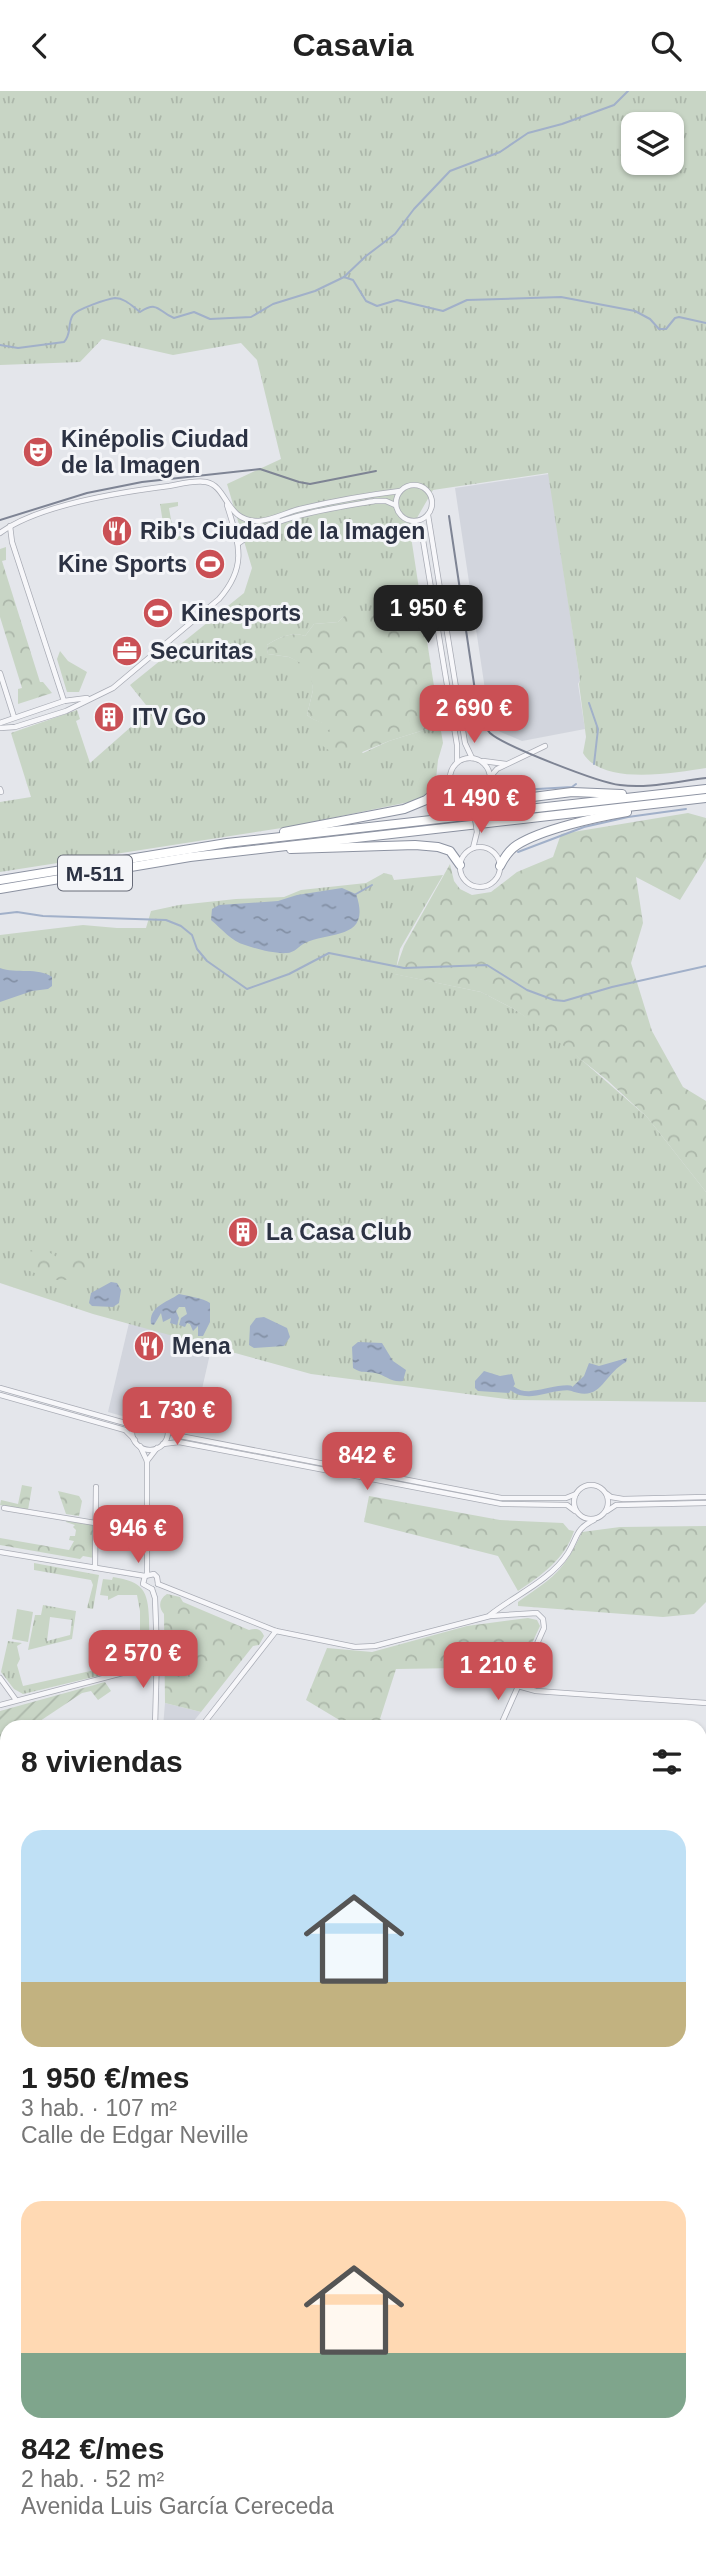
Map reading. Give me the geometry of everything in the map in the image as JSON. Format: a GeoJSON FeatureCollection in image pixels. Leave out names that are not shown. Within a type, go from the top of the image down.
{"type":"FeatureCollection","features":[{"type":"Feature","properties":{"kind":"highway"},"geometry":{"type":"LineString","coordinates":[[263,844],[269,834],[404,810],[426,800],[450,781]]}},
{"type":"Feature","properties":{"kind":"highway"},"geometry":{"type":"LineString","coordinates":[[489,781],[498,797],[505,800],[572,792],[649,795]]}},
{"type":"Feature","properties":{"kind":"highway","name":"M-511"},"geometry":{"type":"LineString","coordinates":[[0,889],[263,844],[706,789]]}},
{"type":"Feature","properties":{"kind":"highway","name":"M-511"},"geometry":{"type":"LineString","coordinates":[[0,880],[139,856],[706,798]]}},
{"type":"Feature","properties":{"kind":"highway"},"geometry":{"type":"LineString","coordinates":[[500,866],[506,855],[519,843],[550,832],[602,817],[689,801]]}},
{"type":"Feature","properties":{"kind":"highway"},"geometry":{"type":"LineString","coordinates":[[263,844],[424,845],[450,851],[460,865]]}},
{"type":"Feature","properties":{"kind":"street"},"geometry":{"type":"LineString","coordinates":[[0,533],[10,526],[97,497],[206,482],[216,486],[227,505],[238,544],[237,571],[219,599],[125,680],[66,711],[15,727],[0,725]]}},
{"type":"Feature","properties":{"kind":"street"},"geometry":{"type":"LineString","coordinates":[[227,505],[247,519],[259,521],[327,502],[400,491],[411,485],[426,490],[432,505],[428,515],[465,743],[472,758]]}},
{"type":"Feature","properties":{"kind":"street"},"geometry":{"type":"LineString","coordinates":[[395,505],[400,491]]}},
{"type":"Feature","properties":{"kind":"street"},"geometry":{"type":"LineString","coordinates":[[238,544],[255,531],[299,517],[375,501],[386,501],[395,505],[404,519],[414,522],[422,534],[457,745],[457,762],[451,770],[450,781],[455,792],[466,798],[474,812],[483,848]]}},
{"type":"Feature","properties":{"kind":"street"},"geometry":{"type":"LineString","coordinates":[[414,522],[428,515]]}},
{"type":"Feature","properties":{"kind":"street"},"geometry":{"type":"LineString","coordinates":[[10,526],[12,542],[64,701]]}},
{"type":"Feature","properties":{"kind":"street"},"geometry":{"type":"LineString","coordinates":[[0,673],[14,717]]}},
{"type":"Feature","properties":{"kind":"street"},"geometry":{"type":"LineString","coordinates":[[0,725],[14,717],[64,701],[94,697]]}},
{"type":"Feature","properties":{"kind":"street"},"geometry":{"type":"LineString","coordinates":[[474,812],[489,781],[507,764],[545,746]]}},
{"type":"Feature","properties":{"kind":"street"},"geometry":{"type":"LineString","coordinates":[[457,762],[472,758],[507,764]]}},
{"type":"Feature","properties":{"kind":"street"},"geometry":{"type":"LineString","coordinates":[[482,761],[489,781]]}},
{"type":"Feature","properties":{"kind":"street"},"geometry":{"type":"LineString","coordinates":[[466,798],[480,795]]}},
{"type":"Feature","properties":{"kind":"street"},"geometry":{"type":"LineString","coordinates":[[473,848],[477,832]]}},
{"type":"Feature","properties":{"kind":"street"},"geometry":{"type":"LineString","coordinates":[[473,848],[483,848],[495,854],[500,866],[495,880],[478,887],[466,881],[460,865],[464,855],[473,848]]}},
{"type":"Feature","properties":{"kind":"street"},"geometry":{"type":"LineString","coordinates":[[0,1388],[125,1423],[135,1423]]}},
{"type":"Feature","properties":{"kind":"street"},"geometry":{"type":"LineString","coordinates":[[0,1395],[125,1430],[140,1446],[148,1461]]}},
{"type":"Feature","properties":{"kind":"street"},"geometry":{"type":"LineString","coordinates":[[135,1440],[135,1423],[144,1415],[155,1415],[164,1420],[168,1431],[163,1444]]}},
{"type":"Feature","properties":{"kind":"street"},"geometry":{"type":"LineString","coordinates":[[168,1431],[180,1436],[501,1498],[566,1498],[576,1494]]}},
{"type":"Feature","properties":{"kind":"street"},"geometry":{"type":"LineString","coordinates":[[140,1446],[150,1450],[163,1444],[179,1442],[502,1504],[567,1506],[587,1520],[594,1520]]}},
{"type":"Feature","properties":{"kind":"street"},"geometry":{"type":"LineString","coordinates":[[143,1583],[146,1575],[148,1461],[157,1448]]}},
{"type":"Feature","properties":{"kind":"street"},"geometry":{"type":"LineString","coordinates":[[579,1529],[573,1501],[580,1489],[590,1485],[597,1486],[611,1497],[623,1499],[706,1497]]}},
{"type":"Feature","properties":{"kind":"street"},"geometry":{"type":"LineString","coordinates":[[95,1568],[96,1487]]}},
{"type":"Feature","properties":{"kind":"street"},"geometry":{"type":"LineString","coordinates":[[606,1493],[606,1511]]}},
{"type":"Feature","properties":{"kind":"street"},"geometry":{"type":"LineString","coordinates":[[490,1616],[552,1571],[568,1553],[579,1529],[616,1505],[706,1503]]}},
{"type":"Feature","properties":{"kind":"street"},"geometry":{"type":"LineString","coordinates":[[4,1508],[95,1523]]}},
{"type":"Feature","properties":{"kind":"street"},"geometry":{"type":"LineString","coordinates":[[0,1552],[128,1574],[156,1576],[158,1584]]}},
{"type":"Feature","properties":{"kind":"street"},"geometry":{"type":"LineString","coordinates":[[128,1574],[152,1589]]}},
{"type":"Feature","properties":{"kind":"street"},"geometry":{"type":"LineString","coordinates":[[152,1589],[158,1584]]}},
{"type":"Feature","properties":{"kind":"street"},"geometry":{"type":"LineString","coordinates":[[158,1584],[276,1631],[331,1643],[367,1647],[490,1616],[537,1613],[543,1619],[543,1632],[503,1720]]}},
{"type":"Feature","properties":{"kind":"street"},"geometry":{"type":"LineString","coordinates":[[152,1589],[155,1598],[157,1664],[155,1720]]}},
{"type":"Feature","properties":{"kind":"street"},"geometry":{"type":"LineString","coordinates":[[206,1720],[276,1631]]}},
{"type":"Feature","properties":{"kind":"street"},"geometry":{"type":"LineString","coordinates":[[0,1706],[157,1664]]}},
{"type":"Feature","properties":{"kind":"street"},"geometry":{"type":"LineString","coordinates":[[0,1678],[16,1700]]}},
{"type":"Feature","properties":{"kind":"street"},"geometry":{"type":"LineString","coordinates":[[518,1686],[536,1691],[706,1703]]}},
{"type":"Feature","properties":{"kind":"shaded area"},"geometry":{"type":"Polygon","coordinates":[[[549,474],[585,729],[522,741],[496,730],[490,723],[455,488],[549,474]]]}},
{"type":"Feature","properties":{"kind":"shaded area"},"geometry":{"type":"Polygon","coordinates":[[[129,1323],[212,1345],[192,1433],[172,1427],[165,1417],[155,1412],[129,1418],[108,1412],[129,1323]]]}},
{"type":"Feature","properties":{"kind":"shaded area"},"geometry":{"type":"Polygon","coordinates":[[[165,1703],[201,1712],[195,1720],[164,1720],[165,1703]]]}},
{"type":"Feature","properties":{"kind":"green space"},"geometry":{"type":"Polygon","coordinates":[[[0,91],[706,91],[706,768],[658,774],[622,774],[592,763],[583,753],[586,737],[580,680],[548,473],[433,490],[410,530],[421,602],[381,605],[372,616],[344,616],[338,622],[314,624],[305,636],[290,635],[267,645],[268,654],[289,657],[311,667],[313,690],[307,715],[332,727],[363,753],[389,741],[440,725],[443,743],[435,789],[414,801],[288,827],[0,872],[0,802],[31,797],[11,733],[77,710],[80,719],[76,721],[90,763],[150,710],[130,685],[244,593],[252,568],[227,484],[281,459],[257,360],[241,343],[173,355],[102,339],[80,362],[0,365],[0,91]]]}},
{"type":"Feature","properties":{"kind":"green space"},"geometry":{"type":"Polygon","coordinates":[[[178,502],[178,506],[169,508],[174,537],[192,531],[193,537],[166,542],[160,504],[178,502]]]}},
{"type":"Feature","properties":{"kind":"green space"},"geometry":{"type":"Polygon","coordinates":[[[6,547],[6,560],[2,561],[40,682],[52,693],[18,704],[18,689],[22,688],[0,617],[0,549],[6,547]]]}},
{"type":"Feature","properties":{"kind":"green space"},"geometry":{"type":"Polygon","coordinates":[[[421,602],[440,725],[389,741],[343,760],[317,742],[323,733],[332,728],[307,715],[313,690],[310,668],[289,657],[268,654],[267,645],[290,635],[305,636],[314,624],[338,622],[344,616],[372,616],[380,605],[421,602]]]}},
{"type":"Feature","properties":{"kind":"green space"},"geometry":{"type":"Polygon","coordinates":[[[60,651],[68,661],[87,672],[79,692],[67,692],[57,659],[60,651]]]}},
{"type":"Feature","properties":{"kind":"green space"},"geometry":{"type":"Polygon","coordinates":[[[688,813],[706,818],[706,858],[680,900],[636,877],[643,923],[631,963],[652,1031],[683,1087],[706,1101],[706,1192],[647,1117],[607,1080],[514,1009],[481,992],[394,974],[404,946],[450,864],[454,881],[460,889],[472,895],[491,892],[517,872],[553,857],[561,834],[688,813]]]}},
{"type":"Feature","properties":{"kind":"green space"},"geometry":{"type":"Polygon","coordinates":[[[384,873],[392,875],[394,880],[443,875],[400,949],[395,974],[481,992],[514,1009],[552,1034],[647,1117],[706,1192],[706,1402],[514,1400],[311,1374],[93,1314],[0,1283],[0,935],[83,925],[146,928],[151,911],[236,899],[284,897],[301,890],[366,883],[384,873]]]}},
{"type":"Feature","properties":{"kind":"green space"},"geometry":{"type":"Polygon","coordinates":[[[26,1250],[47,1251],[60,1259],[94,1259],[97,1261],[96,1268],[74,1278],[57,1280],[19,1267],[17,1261],[26,1250]]]}},
{"type":"Feature","properties":{"kind":"green space"},"geometry":{"type":"Polygon","coordinates":[[[22,1485],[32,1487],[28,1510],[0,1505],[1,1500],[18,1504],[22,1485]]]}},
{"type":"Feature","properties":{"kind":"green space"},"geometry":{"type":"Polygon","coordinates":[[[58,1491],[79,1496],[82,1501],[79,1516],[66,1514],[58,1491]]]}},
{"type":"Feature","properties":{"kind":"green space"},"geometry":{"type":"Polygon","coordinates":[[[369,1496],[500,1520],[563,1523],[569,1530],[574,1531],[559,1558],[518,1591],[498,1556],[364,1522],[369,1496]]]}},
{"type":"Feature","properties":{"kind":"green space"},"geometry":{"type":"Polygon","coordinates":[[[67,1518],[95,1524],[94,1558],[83,1556],[80,1559],[0,1545],[0,1538],[69,1550],[74,1541],[69,1540],[70,1536],[75,1536],[76,1530],[73,1527],[75,1525],[66,1522],[67,1518]]]}},
{"type":"Feature","properties":{"kind":"green space"},"geometry":{"type":"Polygon","coordinates":[[[706,1526],[706,1602],[694,1614],[663,1617],[518,1606],[518,1602],[549,1580],[563,1566],[582,1532],[620,1527],[706,1526]]]}},
{"type":"Feature","properties":{"kind":"green space"},"geometry":{"type":"Polygon","coordinates":[[[34,1563],[99,1575],[93,1609],[87,1608],[93,1585],[91,1580],[34,1570],[34,1563]]]}},
{"type":"Feature","properties":{"kind":"green space"},"geometry":{"type":"Polygon","coordinates":[[[113,1577],[131,1582],[142,1589],[148,1609],[149,1654],[138,1665],[123,1670],[113,1669],[109,1653],[140,1654],[140,1611],[137,1595],[118,1595],[108,1600],[108,1596],[100,1595],[103,1579],[112,1580],[113,1577]]]}},
{"type":"Feature","properties":{"kind":"green space"},"geometry":{"type":"Polygon","coordinates":[[[167,1594],[180,1597],[183,1602],[249,1630],[260,1630],[264,1636],[201,1712],[165,1703],[164,1614],[160,1603],[167,1594]]]}},
{"type":"Feature","properties":{"kind":"green space"},"geometry":{"type":"Polygon","coordinates":[[[43,1605],[76,1611],[72,1639],[28,1650],[35,1615],[41,1615],[43,1605]],[[50,1617],[47,1641],[70,1635],[72,1620],[50,1617]]]}},
{"type":"Feature","properties":{"kind":"green space"},"geometry":{"type":"Polygon","coordinates":[[[17,1609],[33,1612],[28,1642],[12,1639],[17,1609]]]}},
{"type":"Feature","properties":{"kind":"green space"},"geometry":{"type":"Polygon","coordinates":[[[528,1618],[537,1620],[540,1626],[521,1667],[396,1669],[380,1719],[382,1720],[339,1720],[306,1700],[327,1648],[372,1652],[467,1626],[528,1618]]]}},
{"type":"Feature","properties":{"kind":"green space"},"geometry":{"type":"Polygon","coordinates":[[[8,1641],[22,1643],[17,1646],[20,1659],[17,1665],[23,1686],[95,1670],[99,1667],[98,1657],[103,1653],[108,1670],[106,1674],[23,1694],[14,1689],[1,1672],[8,1641]]]}},
{"type":"Feature","properties":{"kind":"green space"},"geometry":{"type":"Polygon","coordinates":[[[105,1682],[111,1691],[98,1700],[91,1691],[82,1693],[42,1720],[0,1720],[0,1711],[105,1682]]]}},
{"type":"Feature","properties":{"kind":"water"},"geometry":{"type":"Polygon","coordinates":[[[342,888],[356,894],[359,909],[354,927],[305,943],[290,953],[271,952],[240,943],[211,920],[212,909],[219,905],[278,901],[342,888]]]}},
{"type":"Feature","properties":{"kind":"water"},"geometry":{"type":"Polygon","coordinates":[[[0,968],[46,974],[52,977],[52,986],[0,1002],[0,968]]]}},
{"type":"Feature","properties":{"kind":"water"},"geometry":{"type":"Polygon","coordinates":[[[111,1282],[117,1283],[121,1290],[119,1303],[113,1307],[92,1306],[89,1303],[91,1293],[111,1282]]]}},
{"type":"Feature","properties":{"kind":"water"},"geometry":{"type":"Polygon","coordinates":[[[179,1294],[210,1303],[210,1322],[203,1336],[198,1336],[198,1326],[193,1331],[190,1324],[187,1323],[185,1327],[179,1325],[181,1318],[187,1314],[185,1307],[179,1307],[176,1311],[179,1318],[177,1325],[170,1323],[171,1318],[163,1322],[161,1313],[154,1325],[151,1324],[156,1309],[179,1294]]]}},
{"type":"Feature","properties":{"kind":"water"},"geometry":{"type":"Polygon","coordinates":[[[264,1317],[287,1328],[290,1337],[284,1346],[254,1348],[249,1345],[250,1326],[256,1318],[264,1317]]]}},
{"type":"Feature","properties":{"kind":"water"},"geometry":{"type":"Polygon","coordinates":[[[358,1342],[382,1343],[393,1361],[406,1370],[403,1381],[353,1368],[352,1347],[358,1342]]]}},
{"type":"Feature","properties":{"kind":"water"},"geometry":{"type":"Polygon","coordinates":[[[627,1358],[595,1391],[580,1393],[569,1390],[584,1376],[589,1363],[599,1366],[627,1358]]]}},
{"type":"Feature","properties":{"kind":"water"},"geometry":{"type":"Polygon","coordinates":[[[484,1371],[500,1376],[512,1374],[515,1384],[509,1393],[478,1391],[475,1381],[484,1371]]]}},
{"type":"Feature","properties":{"kind":"waterway"},"geometry":{"type":"LineString","coordinates":[[0,345],[18,348],[64,342],[73,315],[92,305],[115,298],[125,301],[140,312],[155,307],[174,318],[194,312],[210,319],[251,317],[273,304],[315,291],[344,277],[395,234],[414,209],[450,171],[500,152],[528,133],[614,105],[628,91]]}},
{"type":"Feature","properties":{"kind":"waterway"},"geometry":{"type":"LineString","coordinates":[[344,277],[353,280],[366,301],[377,306],[397,300],[443,311],[467,300],[561,297],[635,311],[650,319],[659,329],[666,329],[679,317],[706,323]]}},
{"type":"Feature","properties":{"kind":"waterway"},"geometry":{"type":"LineString","coordinates":[[589,703],[598,729],[594,764]]}},
{"type":"Feature","properties":{"kind":"waterway"},"geometry":{"type":"LineString","coordinates":[[508,777],[511,784],[520,790],[572,787],[576,784]]}},
{"type":"Feature","properties":{"kind":"waterway"},"geometry":{"type":"LineString","coordinates":[[518,852],[584,827],[628,817],[686,809]]}},
{"type":"Feature","properties":{"kind":"waterway"},"geometry":{"type":"LineString","coordinates":[[356,894],[372,885]]}},
{"type":"Feature","properties":{"kind":"waterway"},"geometry":{"type":"LineString","coordinates":[[0,914],[17,912],[43,916],[166,920],[181,926],[192,935],[197,949],[207,961],[247,989],[289,974],[329,953],[404,968],[487,965],[527,990],[564,1001],[612,987],[706,966]]}},
{"type":"Feature","properties":{"kind":"waterway"},"geometry":{"type":"LineString","coordinates":[[513,1389],[526,1394],[570,1388]]}},
{"type":"Feature","properties":{"kind":"tram line"},"geometry":{"type":"LineString","coordinates":[[0,520],[87,493],[142,482],[260,469],[310,484],[376,471]]}},
{"type":"Feature","properties":{"kind":"tram line"},"geometry":{"type":"LineString","coordinates":[[449,516],[477,704],[481,720],[490,733],[553,763],[609,783],[652,785],[706,778]]}},
{"type":"Feature","properties":{"kind":"place","name":"Kinépolis Ciudad de la Imagen"},"geometry":{"type":"Point","coordinates":[38,452]}},
{"type":"Feature","properties":{"kind":"place","name":"Rib's Ciudad de la Imagen"},"geometry":{"type":"Point","coordinates":[117,531]}},
{"type":"Feature","properties":{"kind":"place","name":"Kine Sports"},"geometry":{"type":"Point","coordinates":[210,564]}},
{"type":"Feature","properties":{"kind":"place","name":"Kinesports"},"geometry":{"type":"Point","coordinates":[158,613]}},
{"type":"Feature","properties":{"kind":"place","name":"Securitas"},"geometry":{"type":"Point","coordinates":[127,651]}},
{"type":"Feature","properties":{"kind":"place","name":"ITV Go"},"geometry":{"type":"Point","coordinates":[109,717]}},
{"type":"Feature","properties":{"kind":"place","name":"La Casa Club"},"geometry":{"type":"Point","coordinates":[243,1232]}},
{"type":"Feature","properties":{"kind":"place","name":"Mena"},"geometry":{"type":"Point","coordinates":[149,1346]}}]}
